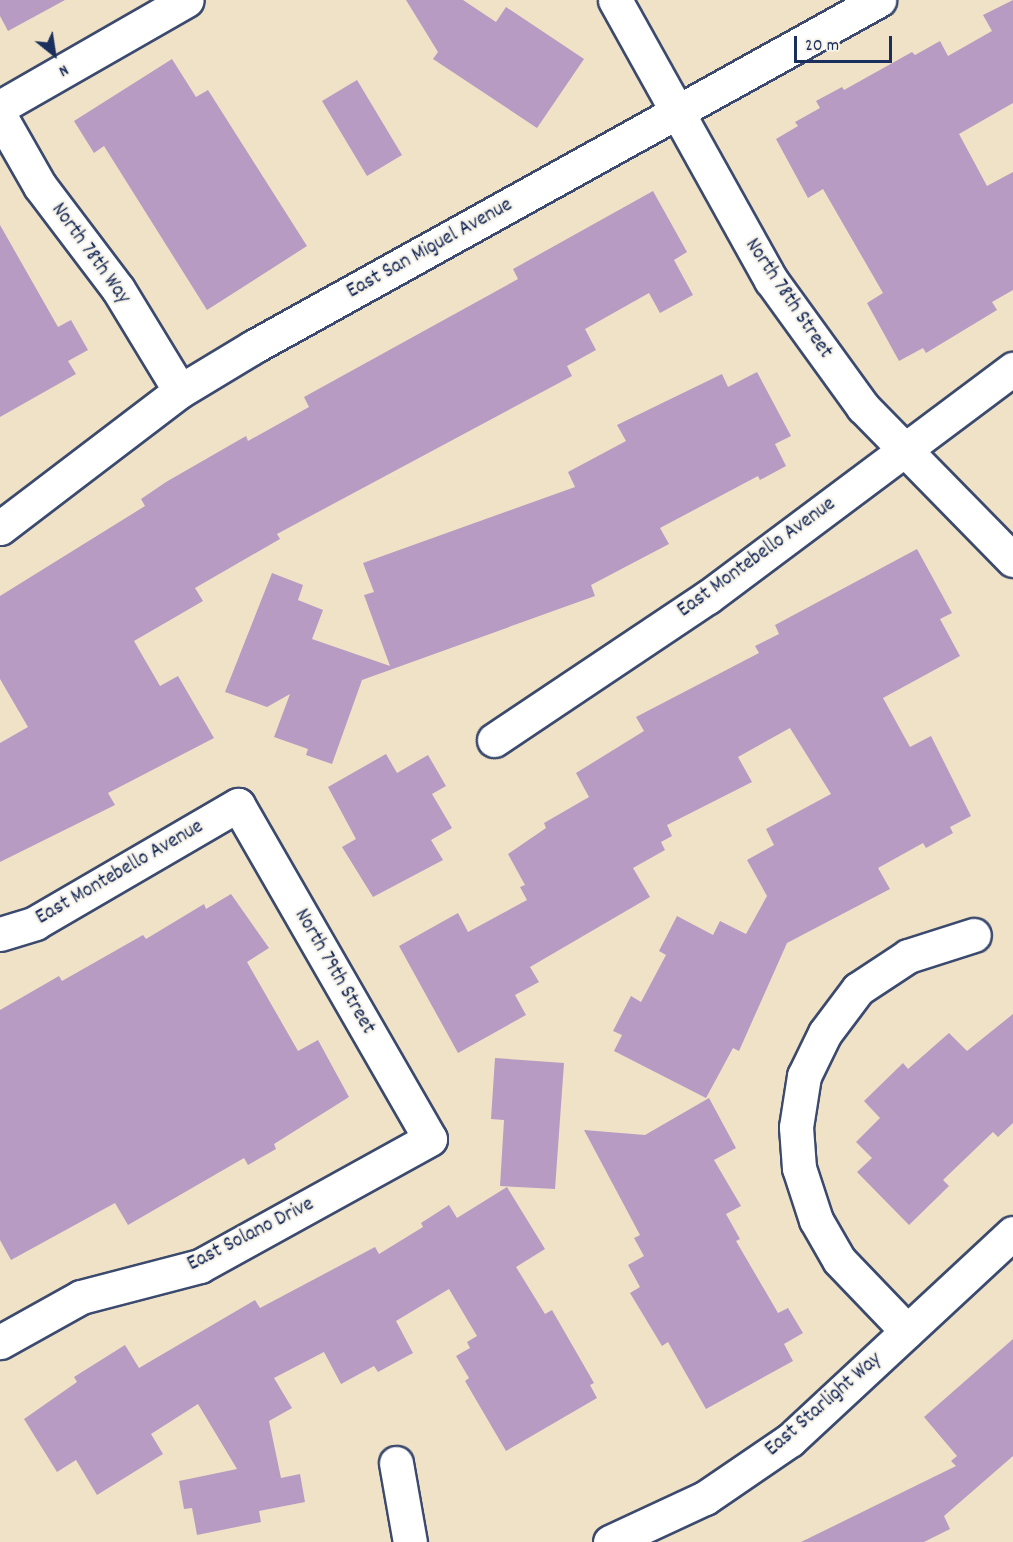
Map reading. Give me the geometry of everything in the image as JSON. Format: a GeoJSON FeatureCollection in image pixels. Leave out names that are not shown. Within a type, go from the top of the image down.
{"type":"FeatureCollection","features":[{"type":"Feature","properties":{"kind":"street"},"geometry":{"type":"LineString","coordinates":[[0,107],[187,0]]}},
{"type":"Feature","properties":{"kind":"street","name":"North 78th Street"},"geometry":{"type":"LineString","coordinates":[[615,0],[676,114],[771,280],[863,407],[1013,560]]}},
{"type":"Feature","properties":{"kind":"street","name":"East San Miguel Avenue"},"geometry":{"type":"LineString","coordinates":[[0,528],[180,391],[253,347],[879,0]]}},
{"type":"Feature","properties":{"kind":"street","name":"North 78th Way"},"geometry":{"type":"LineString","coordinates":[[0,116],[40,186],[118,289],[180,391]]}},
{"type":"Feature","properties":{"kind":"street","name":"East Montebello Avenue"},"geometry":{"type":"LineString","coordinates":[[494,740],[708,597],[902,449],[1013,369]]}},
{"type":"Feature","properties":{"kind":"street","name":"East Montebello Avenue"},"geometry":{"type":"LineString","coordinates":[[0,934],[35,923],[238,805]]}},
{"type":"Feature","properties":{"kind":"street","name":"North 79th Street"},"geometry":{"type":"LineString","coordinates":[[238,805],[430,1139]]}},
{"type":"Feature","properties":{"kind":"street"},"geometry":{"type":"LineString","coordinates":[[907,1331],[839,1260],[816,1220],[799,1168],[796,1127],[804,1076],[825,1033],[858,989],[908,956],[974,935]]}},
{"type":"Feature","properties":{"kind":"street","name":"East Solano Drive"},"geometry":{"type":"LineString","coordinates":[[0,1342],[81,1297],[200,1266],[430,1139]]}},
{"type":"Feature","properties":{"kind":"street","name":"East Starlight Way"},"geometry":{"type":"LineString","coordinates":[[610,1542],[705,1498],[790,1440],[1013,1233]]}},
{"type":"Feature","properties":{"kind":"street"},"geometry":{"type":"LineString","coordinates":[[396,1463],[410,1542]]}},
{"type":"Feature","properties":{"kind":"building"},"geometry":{"type":"Polygon","coordinates":[[[0,0],[65,0],[8,31],[0,16],[0,0]]]}},
{"type":"Feature","properties":{"kind":"building"},"geometry":{"type":"Polygon","coordinates":[[[406,0],[463,0],[496,22],[506,7],[584,59],[537,128],[433,59],[438,52],[406,0]]]}},
{"type":"Feature","properties":{"kind":"building"},"geometry":{"type":"Polygon","coordinates":[[[1013,0],[1013,103],[959,134],[987,186],[1013,172],[1013,290],[992,302],[997,310],[926,353],[923,348],[899,361],[867,303],[883,293],[823,189],[808,198],[776,139],[798,126],[795,122],[820,108],[816,101],[842,87],[844,90],[912,52],[915,55],[940,41],[948,56],[992,31],[983,15],[1013,0]]]}},
{"type":"Feature","properties":{"kind":"building"},"geometry":{"type":"Polygon","coordinates":[[[172,59],[196,97],[208,90],[307,246],[207,310],[104,146],[94,153],[74,121],[172,59]]]}},
{"type":"Feature","properties":{"kind":"building"},"geometry":{"type":"Polygon","coordinates":[[[357,80],[402,155],[367,176],[322,101],[357,80]]]}},
{"type":"Feature","properties":{"kind":"building"},"geometry":{"type":"Polygon","coordinates":[[[653,191],[687,252],[674,260],[693,295],[660,313],[649,293],[585,329],[596,350],[567,366],[572,376],[277,534],[280,539],[195,588],[203,601],[134,641],[160,686],[178,676],[214,738],[108,793],[115,805],[0,862],[0,743],[28,727],[0,679],[0,596],[145,506],[141,499],[166,482],[246,436],[248,441],[309,407],[304,397],[518,279],[513,269],[653,191]]]}},
{"type":"Feature","properties":{"kind":"building"},"geometry":{"type":"Polygon","coordinates":[[[0,225],[58,327],[71,320],[88,350],[68,361],[76,374],[0,417],[0,225]]]}},
{"type":"Feature","properties":{"kind":"building"},"geometry":{"type":"Polygon","coordinates":[[[757,372],[791,436],[775,444],[786,466],[760,480],[758,476],[660,528],[669,544],[591,585],[595,596],[362,680],[332,764],[306,755],[308,749],[274,737],[290,694],[267,707],[225,692],[272,573],[303,585],[298,600],[323,610],[312,639],[390,666],[364,595],[374,592],[363,563],[575,487],[568,472],[626,441],[617,425],[722,374],[728,387],[757,372]]]}},
{"type":"Feature","properties":{"kind":"building"},"geometry":{"type":"Polygon","coordinates":[[[917,549],[952,613],[940,619],[960,656],[883,698],[910,747],[931,736],[971,816],[950,827],[953,833],[926,848],[923,843],[878,868],[890,889],[787,943],[739,1051],[733,1048],[706,1098],[614,1051],[622,1035],[613,1031],[631,996],[641,1002],[666,955],[659,951],[677,916],[713,935],[720,921],[746,934],[767,896],[747,860],[774,845],[766,829],[831,794],[790,728],[738,757],[752,782],[667,825],[672,836],[661,842],[665,850],[633,868],[650,897],[530,967],[539,982],[515,995],[526,1015],[458,1053],[399,946],[458,913],[468,932],[527,900],[520,887],[525,885],[508,854],[546,828],[544,823],[589,797],[576,773],[644,731],[636,717],[759,653],[755,646],[779,634],[775,625],[917,549]]]}},
{"type":"Feature","properties":{"kind":"building"},"geometry":{"type":"Polygon","coordinates":[[[386,754],[397,773],[428,755],[446,786],[432,794],[452,828],[431,840],[443,860],[373,897],[342,847],[356,839],[328,787],[386,754]]]}},
{"type":"Feature","properties":{"kind":"building"},"geometry":{"type":"Polygon","coordinates":[[[231,894],[269,948],[247,962],[298,1051],[318,1040],[349,1097],[274,1144],[276,1149],[248,1165],[244,1158],[128,1225],[115,1203],[11,1260],[0,1240],[0,1010],[59,976],[62,981],[143,935],[146,939],[204,904],[206,909],[231,894]]]}},
{"type":"Feature","properties":{"kind":"building"},"geometry":{"type":"Polygon","coordinates":[[[1013,1014],[1013,1123],[998,1137],[993,1132],[943,1180],[949,1186],[909,1225],[857,1172],[872,1158],[856,1142],[880,1118],[864,1101],[903,1063],[908,1069],[949,1033],[967,1051],[1013,1014]]]}},
{"type":"Feature","properties":{"kind":"building"},"geometry":{"type":"Polygon","coordinates":[[[495,1058],[564,1063],[555,1189],[500,1186],[504,1120],[491,1119],[495,1058]]]}},
{"type":"Feature","properties":{"kind":"building"},"geometry":{"type":"Polygon","coordinates":[[[709,1098],[736,1148],[714,1160],[741,1206],[726,1214],[740,1239],[736,1241],[778,1313],[788,1308],[803,1333],[784,1344],[793,1361],[706,1409],[668,1342],[662,1346],[630,1293],[640,1287],[628,1265],[644,1256],[634,1238],[640,1235],[584,1130],[645,1135],[709,1098]]]}},
{"type":"Feature","properties":{"kind":"building"},"geometry":{"type":"Polygon","coordinates":[[[507,1187],[545,1249],[516,1267],[545,1314],[552,1310],[594,1383],[590,1385],[597,1398],[506,1451],[465,1381],[469,1378],[456,1356],[470,1348],[467,1342],[477,1336],[449,1289],[396,1321],[413,1353],[378,1372],[374,1366],[341,1384],[324,1352],[274,1378],[292,1408],[269,1421],[281,1478],[300,1474],[305,1502],[259,1511],[261,1522],[197,1535],[192,1508],[184,1509],[179,1481],[237,1469],[198,1404],[151,1434],[163,1454],[97,1495],[76,1460],[57,1472],[24,1419],[77,1382],[74,1377],[125,1345],[139,1368],[255,1300],[260,1308],[375,1247],[379,1254],[423,1227],[421,1223],[449,1205],[457,1218],[507,1187]]]}},
{"type":"Feature","properties":{"kind":"building"},"geometry":{"type":"Polygon","coordinates":[[[1013,1339],[1013,1456],[944,1516],[950,1529],[924,1542],[801,1542],[956,1466],[951,1461],[957,1456],[924,1417],[1013,1339]]]}}]}
